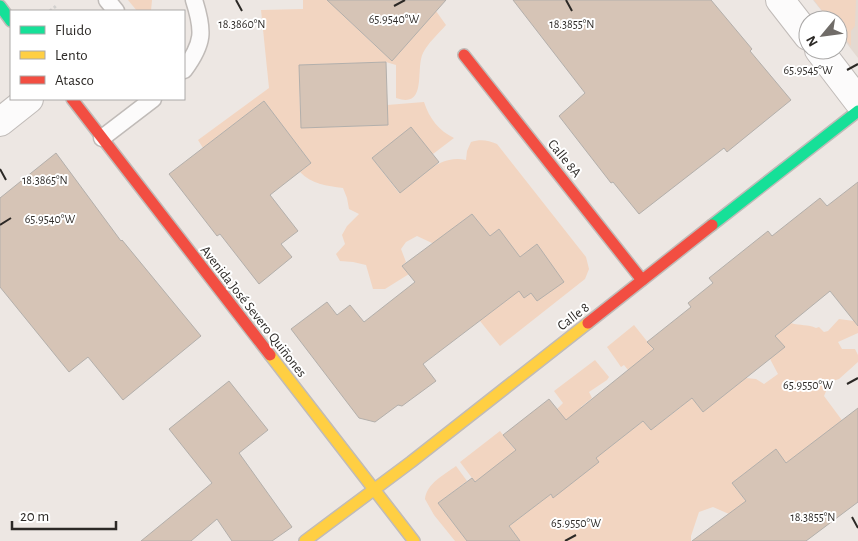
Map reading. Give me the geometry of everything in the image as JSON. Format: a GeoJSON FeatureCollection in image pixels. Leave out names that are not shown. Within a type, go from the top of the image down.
{"type":"FeatureCollection","features":[{"type":"Feature","properties":{"kind":"street"},"geometry":{"type":"LineString","coordinates":[[780,0],[798,23]]}},
{"type":"Feature","properties":{"kind":"street"},"geometry":{"type":"LineString","coordinates":[[0,6],[10,20]]}},
{"type":"Feature","properties":{"kind":"street","name":"Calle 8A"},"geometry":{"type":"LineString","coordinates":[[464,55],[642,280]]}},
{"type":"Feature","properties":{"kind":"street"},"geometry":{"type":"LineString","coordinates":[[827,60],[858,101]]}},
{"type":"Feature","properties":{"kind":"street"},"geometry":{"type":"LineString","coordinates":[[0,122],[28,100]]}},
{"type":"Feature","properties":{"kind":"street","name":"Avenida José Severo Quiñones"},"geometry":{"type":"LineString","coordinates":[[73,100],[414,541]]}},
{"type":"Feature","properties":{"kind":"street","name":"Calle 8"},"geometry":{"type":"LineString","coordinates":[[305,541],[374,491],[858,111]]}},
{"type":"Feature","properties":{"kind":"lane"},"geometry":{"type":"LineString","coordinates":[[107,0],[115,10]]}},
{"type":"Feature","properties":{"kind":"lane"},"geometry":{"type":"LineString","coordinates":[[185,69],[194,57],[200,43],[201,22],[194,0]]}},
{"type":"Feature","properties":{"kind":"lane"},"geometry":{"type":"LineString","coordinates":[[102,138],[151,100]]}},
{"type":"Feature","properties":{"kind":"path"},"geometry":{"type":"LineString","coordinates":[[51,10],[56,6]]}},
{"type":"Feature","properties":{"kind":"shaded area"},"geometry":{"type":"Polygon","coordinates":[[[128,0],[152,0],[151,10],[136,10],[128,0]]]}},
{"type":"Feature","properties":{"kind":"shaded area"},"geometry":{"type":"Polygon","coordinates":[[[303,0],[337,0],[345,17],[380,50],[405,46],[436,11],[446,25],[430,42],[423,53],[418,86],[413,98],[406,100],[396,98],[396,65],[386,62],[299,65],[300,111],[334,110],[334,127],[387,125],[387,105],[424,102],[435,123],[454,138],[433,154],[372,158],[399,193],[438,164],[456,159],[466,160],[471,142],[481,140],[497,144],[586,257],[589,269],[585,279],[500,346],[480,321],[490,236],[472,214],[435,243],[417,236],[406,242],[401,249],[406,262],[402,266],[409,274],[385,289],[373,289],[366,265],[340,261],[336,254],[345,244],[342,235],[347,226],[359,214],[349,209],[343,188],[314,182],[300,172],[311,163],[264,101],[203,148],[198,140],[269,88],[261,10],[303,9],[303,0]]]}},
{"type":"Feature","properties":{"kind":"shaded area"},"geometry":{"type":"Polygon","coordinates":[[[813,0],[858,0],[858,58],[848,45],[848,10],[821,10],[813,0]]]}},
{"type":"Feature","properties":{"kind":"shaded area"},"geometry":{"type":"Polygon","coordinates":[[[814,0],[856,0],[855,26],[851,31],[851,46],[848,42],[848,10],[822,10],[814,0]]]}},
{"type":"Feature","properties":{"kind":"shaded area"},"geometry":{"type":"Polygon","coordinates":[[[839,319],[854,321],[858,326],[858,333],[838,342],[842,349],[855,349],[858,355],[858,362],[839,379],[830,382],[824,396],[847,427],[786,463],[776,450],[732,483],[763,524],[750,541],[729,514],[713,507],[699,512],[691,541],[520,541],[509,526],[540,502],[490,471],[475,482],[460,462],[500,431],[553,497],[557,409],[563,403],[554,391],[595,360],[609,377],[589,392],[592,398],[581,407],[611,446],[643,421],[651,430],[681,407],[645,357],[628,370],[624,365],[621,367],[607,347],[634,325],[703,411],[746,378],[756,379],[764,384],[778,374],[770,359],[775,336],[791,323],[819,327],[824,332],[828,331],[839,319]]]}},
{"type":"Feature","properties":{"kind":"shaded area"},"geometry":{"type":"Polygon","coordinates":[[[456,466],[467,481],[438,503],[467,541],[455,541],[434,515],[425,499],[429,488],[441,476],[456,466]]]}},
{"type":"Feature","properties":{"kind":"building"},"geometry":{"type":"Polygon","coordinates":[[[327,0],[446,0],[392,61],[327,0]]]}},
{"type":"Feature","properties":{"kind":"building"},"geometry":{"type":"Polygon","coordinates":[[[513,0],[711,0],[791,100],[727,152],[724,148],[639,214],[613,182],[611,183],[559,116],[585,93],[513,0]]]}},
{"type":"Feature","properties":{"kind":"building"},"geometry":{"type":"Polygon","coordinates":[[[386,62],[388,125],[301,128],[299,65],[386,62]]]}},
{"type":"Feature","properties":{"kind":"building"},"geometry":{"type":"Polygon","coordinates":[[[264,101],[311,163],[270,195],[298,231],[281,244],[292,257],[259,284],[220,234],[217,236],[169,174],[264,101]]]}},
{"type":"Feature","properties":{"kind":"building"},"geometry":{"type":"Polygon","coordinates":[[[411,127],[439,162],[400,193],[372,158],[411,127]]]}},
{"type":"Feature","properties":{"kind":"building"},"geometry":{"type":"Polygon","coordinates":[[[56,153],[121,241],[201,336],[123,400],[88,357],[69,372],[0,287],[0,198],[56,153]]]}},
{"type":"Feature","properties":{"kind":"building"},"geometry":{"type":"Polygon","coordinates":[[[858,182],[858,326],[830,291],[775,336],[785,347],[703,412],[692,398],[651,430],[643,421],[596,458],[599,462],[553,498],[551,494],[509,526],[520,541],[467,541],[438,503],[472,478],[475,482],[516,450],[503,435],[549,399],[566,420],[654,349],[647,342],[691,307],[688,303],[713,283],[709,278],[768,231],[772,236],[820,198],[827,206],[858,182]]]}},
{"type":"Feature","properties":{"kind":"building"},"geometry":{"type":"Polygon","coordinates":[[[472,214],[490,236],[499,229],[520,257],[537,244],[564,282],[537,301],[531,293],[524,298],[519,291],[423,364],[436,381],[402,406],[398,405],[375,422],[359,418],[291,329],[327,302],[337,315],[350,305],[364,322],[415,282],[402,266],[472,214]]]}},
{"type":"Feature","properties":{"kind":"building"},"geometry":{"type":"Polygon","coordinates":[[[229,381],[268,430],[239,453],[292,527],[272,541],[232,541],[217,519],[191,541],[141,541],[212,483],[169,429],[229,381]]]}},
{"type":"Feature","properties":{"kind":"building"},"geometry":{"type":"Polygon","coordinates":[[[858,408],[858,502],[806,541],[692,541],[746,501],[732,483],[776,449],[786,463],[858,408]]]}},
{"type":"Feature","properties":{"kind":"traffic: fast"},"geometry":{"type":"LineString","coordinates":[[0,6],[10,20]]}},
{"type":"Feature","properties":{"kind":"traffic: fast"},"geometry":{"type":"LineString","coordinates":[[712,225],[858,111]]}},
{"type":"Feature","properties":{"kind":"traffic: slow"},"geometry":{"type":"LineString","coordinates":[[305,541],[411,462],[588,323]]}},
{"type":"Feature","properties":{"kind":"traffic: slow"},"geometry":{"type":"LineString","coordinates":[[270,355],[414,541]]}},
{"type":"Feature","properties":{"kind":"traffic: jam"},"geometry":{"type":"LineString","coordinates":[[464,55],[642,280]]}},
{"type":"Feature","properties":{"kind":"traffic: jam"},"geometry":{"type":"LineString","coordinates":[[73,100],[270,355]]}},
{"type":"Feature","properties":{"kind":"traffic: jam"},"geometry":{"type":"LineString","coordinates":[[588,323],[712,225]]}}]}
